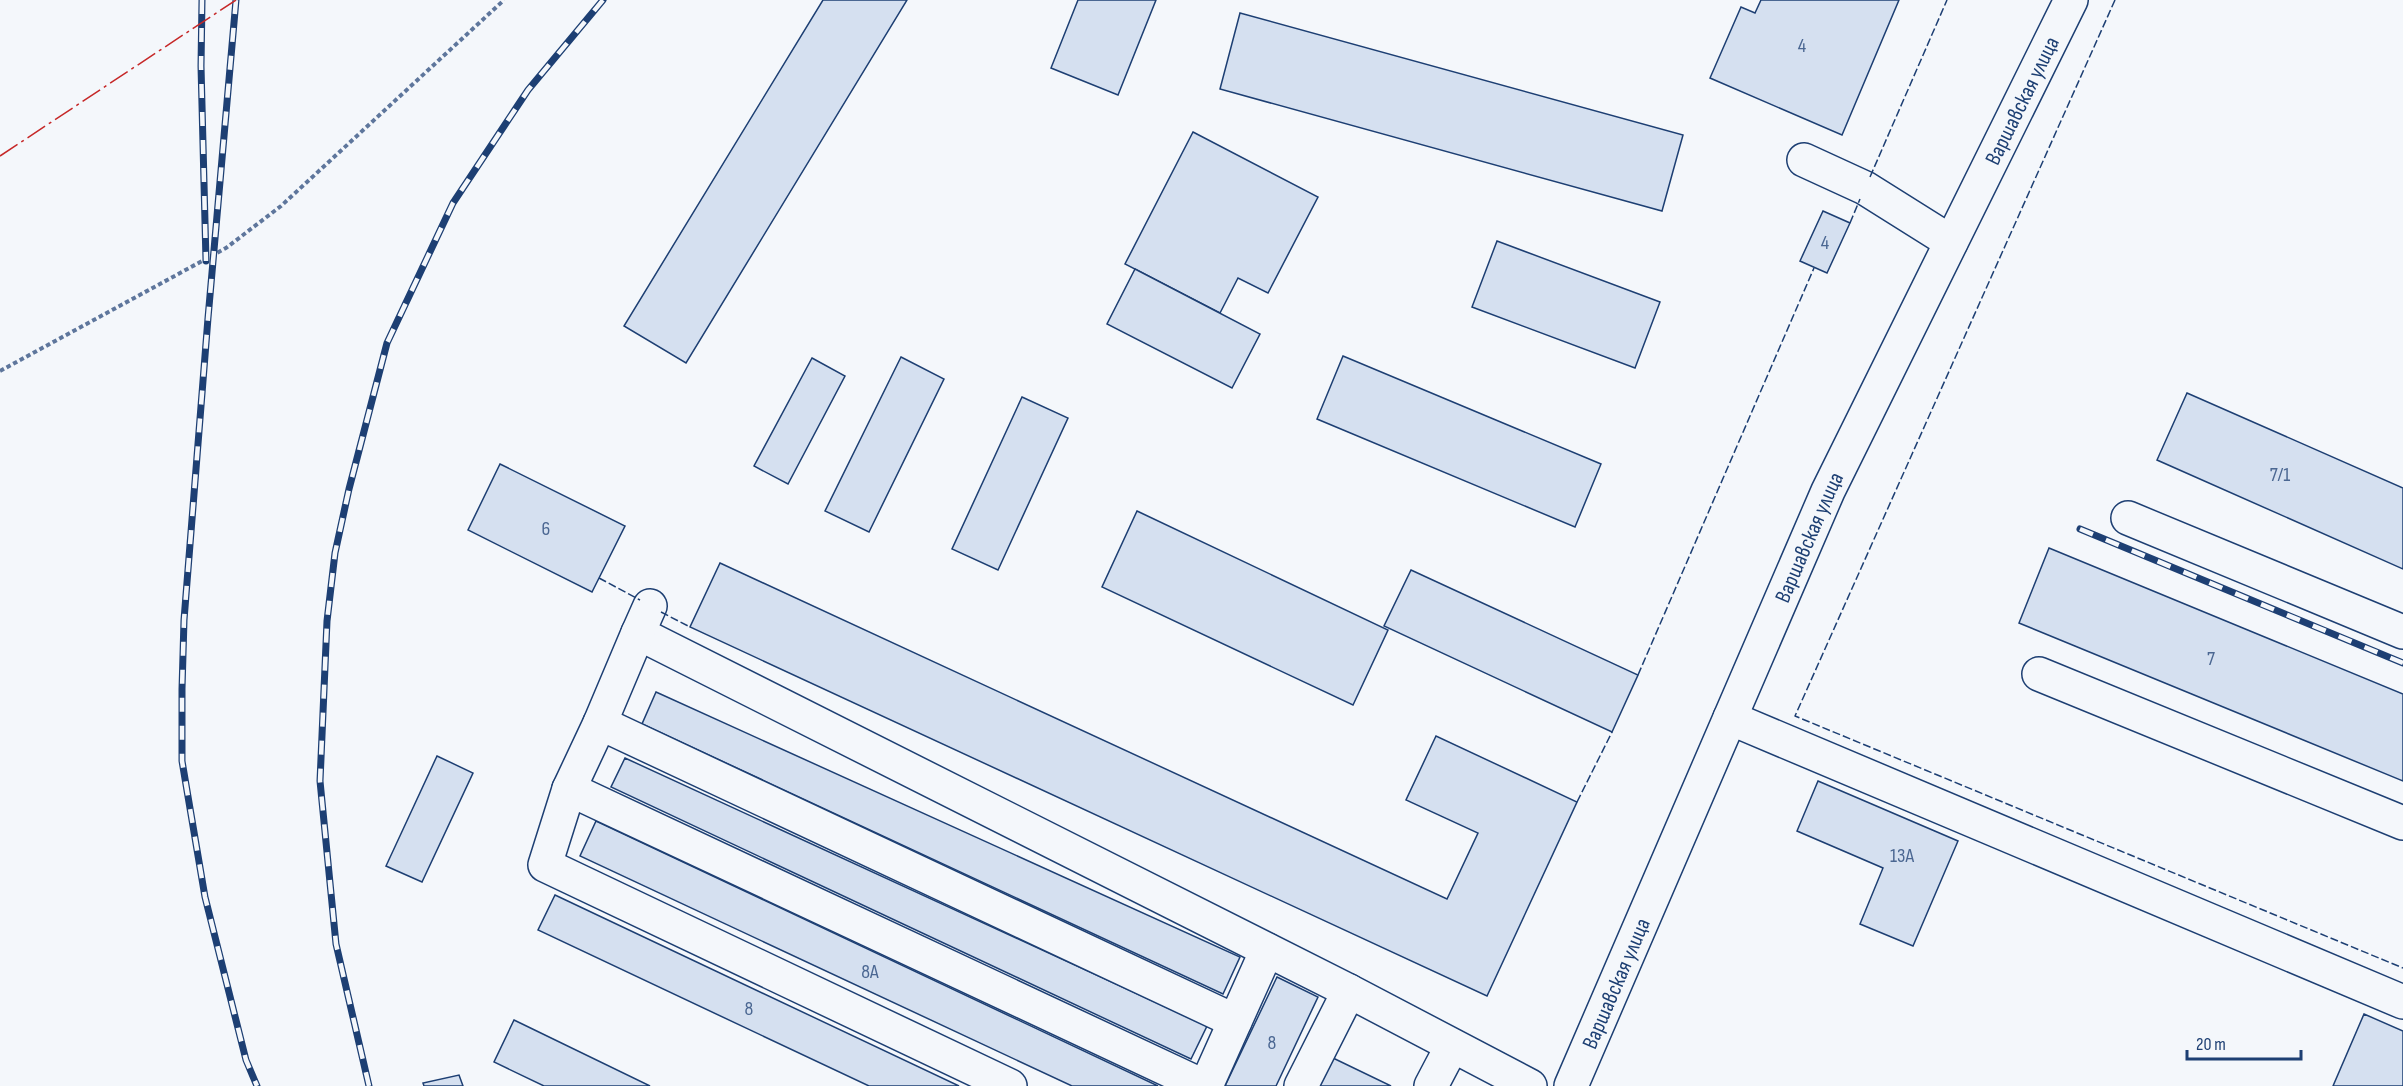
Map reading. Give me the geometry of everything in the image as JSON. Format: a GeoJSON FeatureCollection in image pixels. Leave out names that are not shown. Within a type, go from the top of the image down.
{"type":"FeatureCollection","features":[{"type":"Feature","properties":{"kind":"street","name":"Варшавская улица"},"geometry":{"type":"LineString","coordinates":[[1571,1086],[1828,490],[2072,0]]}},
{"type":"Feature","properties":{"kind":"street"},"geometry":{"type":"LineString","coordinates":[[1804,160],[1865,188],[1952,242]]}},
{"type":"Feature","properties":{"kind":"street"},"geometry":{"type":"LineString","coordinates":[[2128,518],[2403,632]]}},
{"type":"Feature","properties":{"kind":"street"},"geometry":{"type":"LineString","coordinates":[[1010,1086],[545,865],[568,789],[600,723],[644,620],[1267,950],[1530,1086]]}},
{"type":"Feature","properties":{"kind":"street"},"geometry":{"type":"LineString","coordinates":[[2039,674],[2403,823]]}},
{"type":"Feature","properties":{"kind":"street"},"geometry":{"type":"LineString","coordinates":[[1730,718],[2403,1002]]}},
{"type":"Feature","properties":{"kind":"street"},"geometry":{"type":"LineString","coordinates":[[600,723],[1235,1021]]}},
{"type":"Feature","properties":{"kind":"street"},"geometry":{"type":"LineString","coordinates":[[568,789],[1205,1086],[1267,950]]}},
{"type":"Feature","properties":{"kind":"street"},"geometry":{"type":"LineString","coordinates":[[1301,1086],[1349,991]]}},
{"type":"Feature","properties":{"kind":"street"},"geometry":{"type":"LineString","coordinates":[[1431,1086],[1452,1046]]}},
{"type":"Feature","properties":{"kind":"path"},"geometry":{"type":"LineString","coordinates":[[0,371],[226,248],[281,206],[504,0]]}},
{"type":"Feature","properties":{"kind":"building"},"geometry":{"type":"Polygon","coordinates":[[[823,0],[907,0],[686,363],[624,326],[823,0]]]}},
{"type":"Feature","properties":{"kind":"building"},"geometry":{"type":"Polygon","coordinates":[[[1078,0],[1156,0],[1118,95],[1051,68],[1078,0]]]}},
{"type":"Feature","properties":{"kind":"building"},"geometry":{"type":"Polygon","coordinates":[[[1761,0],[1899,0],[1842,135],[1710,78],[1741,7],[1755,13],[1761,0]]]}},
{"type":"Feature","properties":{"kind":"building"},"geometry":{"type":"Polygon","coordinates":[[[1240,13],[1683,135],[1662,211],[1220,89],[1240,13]]]}},
{"type":"Feature","properties":{"kind":"building"},"geometry":{"type":"Polygon","coordinates":[[[1193,132],[1318,197],[1268,293],[1238,278],[1220,313],[1125,264],[1193,132]]]}},
{"type":"Feature","properties":{"kind":"building"},"geometry":{"type":"Polygon","coordinates":[[[1823,211],[1850,223],[1827,273],[1800,261],[1823,211]]]}},
{"type":"Feature","properties":{"kind":"building"},"geometry":{"type":"Polygon","coordinates":[[[1497,241],[1660,302],[1635,368],[1472,307],[1497,241]]]}},
{"type":"Feature","properties":{"kind":"building"},"geometry":{"type":"Polygon","coordinates":[[[1135,269],[1260,334],[1232,388],[1107,324],[1135,269]]]}},
{"type":"Feature","properties":{"kind":"building"},"geometry":{"type":"Polygon","coordinates":[[[1343,356],[1601,464],[1575,527],[1317,419],[1343,356]]]}},
{"type":"Feature","properties":{"kind":"building"},"geometry":{"type":"Polygon","coordinates":[[[901,357],[944,379],[869,532],[825,511],[901,357]]]}},
{"type":"Feature","properties":{"kind":"building"},"geometry":{"type":"Polygon","coordinates":[[[812,358],[845,376],[788,484],[754,466],[812,358]]]}},
{"type":"Feature","properties":{"kind":"building"},"geometry":{"type":"Polygon","coordinates":[[[2187,393],[2403,488],[2403,569],[2157,460],[2187,393]]]}},
{"type":"Feature","properties":{"kind":"building"},"geometry":{"type":"Polygon","coordinates":[[[1022,397],[1068,418],[998,570],[952,549],[1022,397]]]}},
{"type":"Feature","properties":{"kind":"building"},"geometry":{"type":"Polygon","coordinates":[[[500,464],[625,526],[592,592],[468,530],[500,464]]]}},
{"type":"Feature","properties":{"kind":"building"},"geometry":{"type":"Polygon","coordinates":[[[1137,511],[1388,630],[1353,705],[1102,587],[1137,511]]]}},
{"type":"Feature","properties":{"kind":"building"},"geometry":{"type":"Polygon","coordinates":[[[2049,548],[2403,694],[2403,781],[2019,623],[2049,548]]]}},
{"type":"Feature","properties":{"kind":"building"},"geometry":{"type":"Polygon","coordinates":[[[720,563],[1447,899],[1478,833],[1406,800],[1436,736],[1577,802],[1487,996],[690,627],[720,563]]]}},
{"type":"Feature","properties":{"kind":"building"},"geometry":{"type":"Polygon","coordinates":[[[1411,570],[1638,675],[1612,732],[1384,626],[1411,570]]]}},
{"type":"Feature","properties":{"kind":"building"},"geometry":{"type":"Polygon","coordinates":[[[656,692],[1240,957],[1223,994],[642,724],[656,692]]]}},
{"type":"Feature","properties":{"kind":"building"},"geometry":{"type":"Polygon","coordinates":[[[437,756],[473,773],[422,882],[386,866],[437,756]]]}},
{"type":"Feature","properties":{"kind":"building"},"geometry":{"type":"Polygon","coordinates":[[[625,758],[1207,1026],[1191,1059],[611,787],[625,758]]]}},
{"type":"Feature","properties":{"kind":"building"},"geometry":{"type":"Polygon","coordinates":[[[1818,781],[1958,841],[1913,946],[1860,924],[1883,868],[1797,831],[1818,781]]]}},
{"type":"Feature","properties":{"kind":"building"},"geometry":{"type":"Polygon","coordinates":[[[596,821],[1158,1086],[1072,1086],[580,856],[596,821]]]}},
{"type":"Feature","properties":{"kind":"building"},"geometry":{"type":"Polygon","coordinates":[[[555,895],[959,1086],[869,1086],[538,930],[555,895]]]}},
{"type":"Feature","properties":{"kind":"building"},"geometry":{"type":"Polygon","coordinates":[[[1277,977],[1318,997],[1276,1086],[1225,1086],[1277,977]]]}},
{"type":"Feature","properties":{"kind":"building"},"geometry":{"type":"Polygon","coordinates":[[[2364,1014],[2403,1031],[2403,1086],[2333,1086],[2364,1014]]]}},
{"type":"Feature","properties":{"kind":"building"},"geometry":{"type":"Polygon","coordinates":[[[514,1020],[650,1086],[544,1086],[494,1062],[514,1020]]]}},
{"type":"Feature","properties":{"kind":"building"},"geometry":{"type":"Polygon","coordinates":[[[1333,1058],[1391,1086],[1319,1086],[1333,1058]]]}},
{"type":"Feature","properties":{"kind":"building"},"geometry":{"type":"Polygon","coordinates":[[[459,1075],[463,1086],[424,1086],[423,1083],[459,1075]]]}},
{"type":"Feature","properties":{"kind":"railway"},"geometry":{"type":"LineString","coordinates":[[202,0],[201,66],[206,261]]}},
{"type":"Feature","properties":{"kind":"railway"},"geometry":{"type":"LineString","coordinates":[[236,0],[184,620],[182,761],[205,897],[246,1060],[257,1086]]}},
{"type":"Feature","properties":{"kind":"railway"},"geometry":{"type":"LineString","coordinates":[[369,1086],[336,944],[320,781],[327,621],[335,553],[387,343],[453,203],[528,90],[603,0]]}},
{"type":"Feature","properties":{"kind":"railway"},"geometry":{"type":"LineString","coordinates":[[2080,529],[2403,663]]}},
{"type":"Feature","properties":{"kind":"fence"},"geometry":{"type":"LineString","coordinates":[[1870,177],[1947,0]]}},
{"type":"Feature","properties":{"kind":"fence"},"geometry":{"type":"LineString","coordinates":[[2115,0],[1795,716],[2403,968]]}},
{"type":"Feature","properties":{"kind":"fence"},"geometry":{"type":"LineString","coordinates":[[1850,223],[1860,199]]}},
{"type":"Feature","properties":{"kind":"fence"},"geometry":{"type":"LineString","coordinates":[[1638,675],[1814,268]]}},
{"type":"Feature","properties":{"kind":"fence"},"geometry":{"type":"LineString","coordinates":[[599,578],[640,600]]}},
{"type":"Feature","properties":{"kind":"fence"},"geometry":{"type":"LineString","coordinates":[[661,612],[690,627]]}},
{"type":"Feature","properties":{"kind":"fence"},"geometry":{"type":"LineString","coordinates":[[1577,802],[1612,732]]}},
{"type":"Feature","properties":{"kind":"power"},"geometry":{"type":"LineString","coordinates":[[0,156],[236,0]]}}]}
